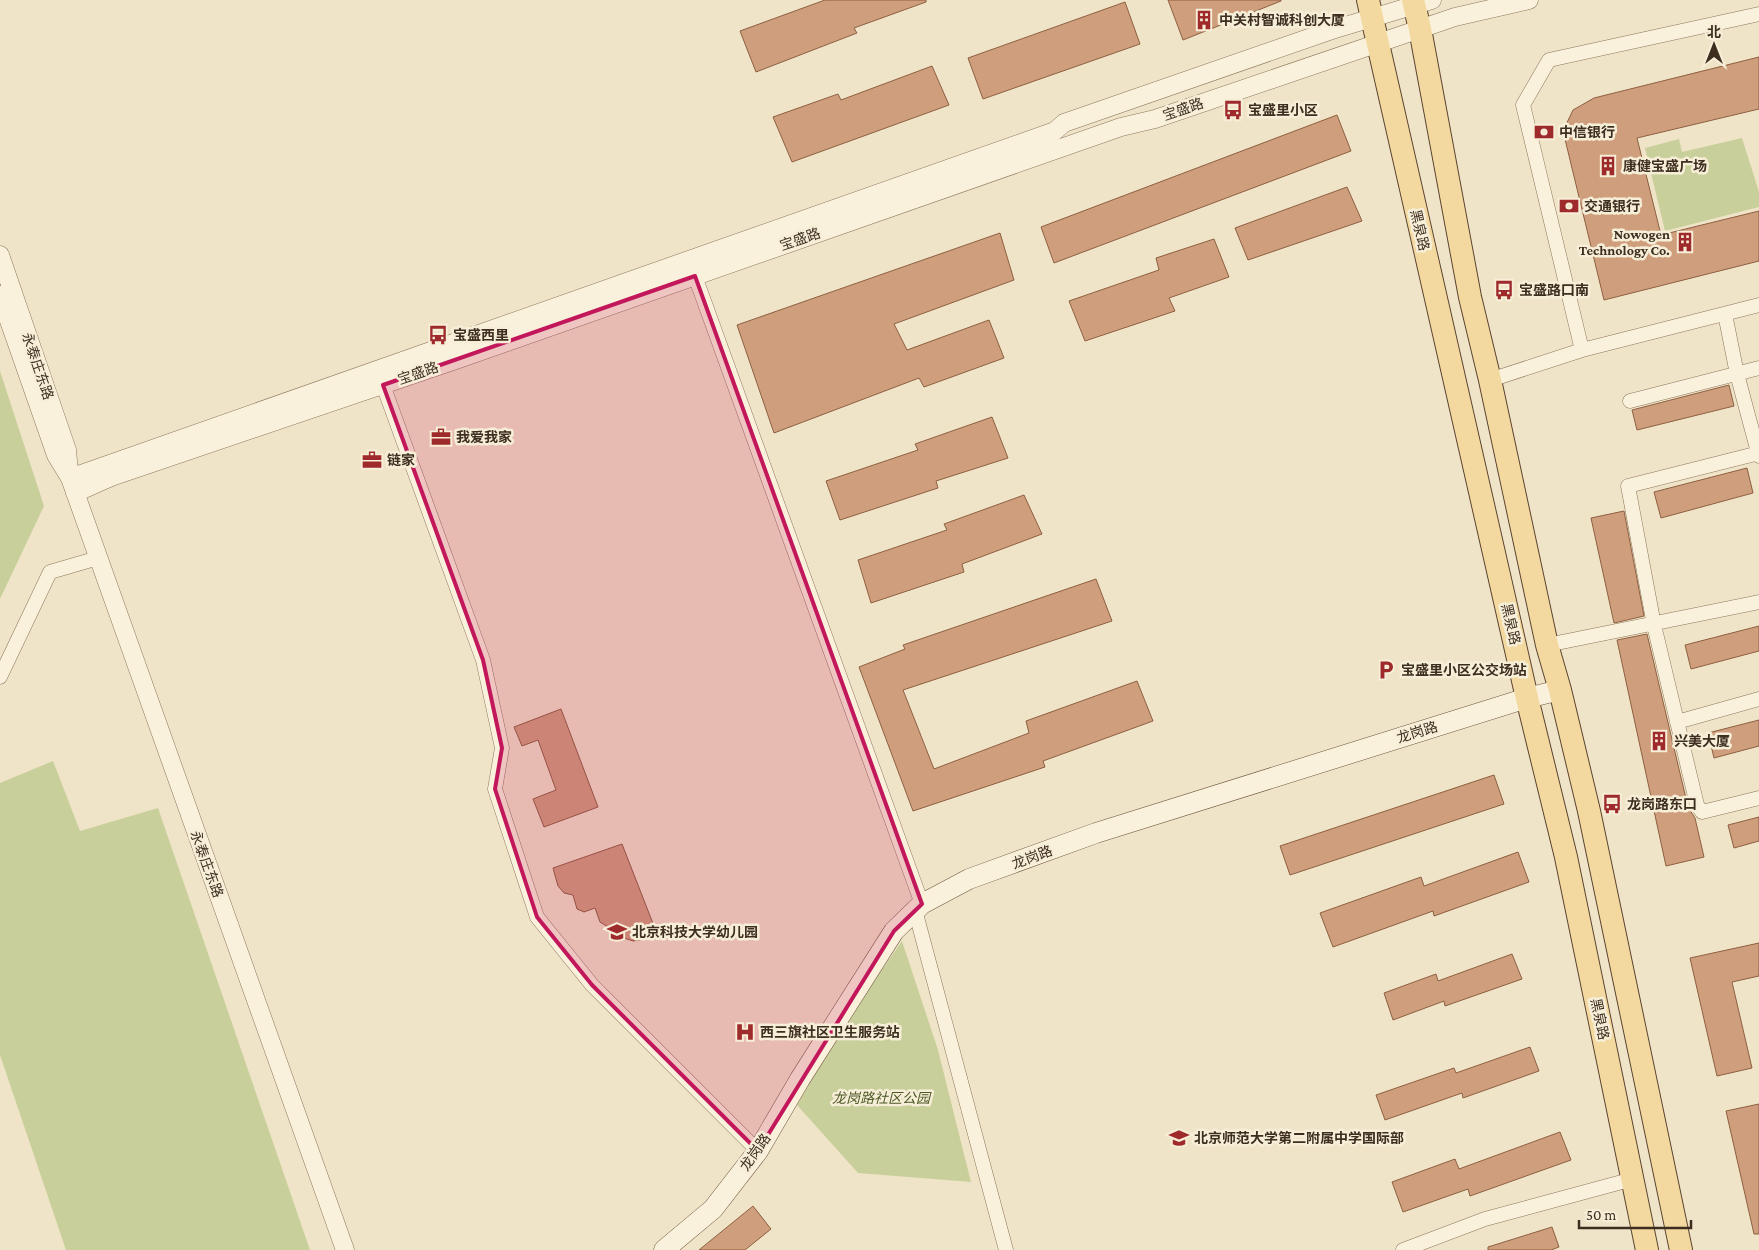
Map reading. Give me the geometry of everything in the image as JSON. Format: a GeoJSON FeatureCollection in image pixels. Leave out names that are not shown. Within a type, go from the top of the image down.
{"type":"FeatureCollection","features":[{"type":"Feature","properties":{"kind":"main road"},"geometry":{"type":"LineString","coordinates":[[1420,2],[1420,29],[1470,297],[1490,380],[1547,645],[1560,690],[1589,811],[1681,1250]]}},
{"type":"Feature","properties":{"kind":"main road","name":"黑泉路"},"geometry":{"type":"LineString","coordinates":[[1370,9],[1566,857],[1647,1250]]}},
{"type":"Feature","properties":{"kind":"main road","name":"龙岗路"},"geometry":{"type":"LineString","coordinates":[[664,1250],[713,1209],[758,1151],[800,1079],[894,931],[918,907],[969,880],[1096,833],[1528,698],[1560,690]]}},
{"type":"Feature","properties":{"kind":"street","name":"宝盛路"},"geometry":{"type":"LineString","coordinates":[[73,486],[111,477],[383,386],[1121,127],[1155,119],[1455,18],[1529,0]]}},
{"type":"Feature","properties":{"kind":"street","name":"宝盛路"},"geometry":{"type":"LineString","coordinates":[[73,486],[1055,131],[1064,124],[1332,30],[1370,9],[1420,2]]}},
{"type":"Feature","properties":{"kind":"street"},"geometry":{"type":"LineString","coordinates":[[1582,350],[1523,105],[1549,60],[1759,14]]}},
{"type":"Feature","properties":{"kind":"street","name":"永泰庄东路"},"geometry":{"type":"LineString","coordinates":[[0,255],[67,450],[73,486]]}},
{"type":"Feature","properties":{"kind":"street"},"geometry":{"type":"LineString","coordinates":[[695,276],[918,907],[1006,1250]]}},
{"type":"Feature","properties":{"kind":"street","name":"永泰庄东路"},"geometry":{"type":"LineString","coordinates":[[0,297],[56,455],[73,486],[345,1250]]}},
{"type":"Feature","properties":{"kind":"street"},"geometry":{"type":"LineString","coordinates":[[1490,380],[1582,350],[1759,306]]}},
{"type":"Feature","properties":{"kind":"street"},"geometry":{"type":"LineString","coordinates":[[1725,314],[1734,374],[1759,454],[1628,486],[1654,625],[1697,805],[1702,812],[1759,798]]}},
{"type":"Feature","properties":{"kind":"street"},"geometry":{"type":"LineString","coordinates":[[1630,400],[1759,368]]}},
{"type":"Feature","properties":{"kind":"street"},"geometry":{"type":"LineString","coordinates":[[383,386],[483,660],[502,748],[495,789],[536,917],[592,985],[758,1151]]}},
{"type":"Feature","properties":{"kind":"street"},"geometry":{"type":"LineString","coordinates":[[0,677],[50,572],[98,558]]}},
{"type":"Feature","properties":{"kind":"street"},"geometry":{"type":"LineString","coordinates":[[1547,645],[1654,625],[1759,602]]}},
{"type":"Feature","properties":{"kind":"street"},"geometry":{"type":"LineString","coordinates":[[1677,722],[1759,699]]}},
{"type":"Feature","properties":{"kind":"street"},"geometry":{"type":"LineString","coordinates":[[1403,1250],[1484,1219],[1633,1178]]}},
{"type":"Feature","properties":{"kind":"highlighted area"},"geometry":{"type":"Polygon","coordinates":[[[695,276],[922,904],[894,931],[758,1151],[592,985],[537,917],[495,789],[502,748],[483,660],[383,385],[695,276]]]}},
{"type":"Feature","properties":{"kind":"green space"},"geometry":{"type":"Polygon","coordinates":[[[1742,138],[1759,192],[1759,207],[1665,231],[1645,148],[1679,139],[1682,152],[1742,138]]]}},
{"type":"Feature","properties":{"kind":"green space"},"geometry":{"type":"Polygon","coordinates":[[[0,371],[44,506],[0,599],[0,371]]]}},
{"type":"Feature","properties":{"kind":"green space"},"geometry":{"type":"Polygon","coordinates":[[[53,761],[80,831],[158,808],[310,1250],[66,1250],[0,1055],[0,783],[53,761]]]}},
{"type":"Feature","properties":{"kind":"green space","name":"龙岗路社区公园"},"geometry":{"type":"Polygon","coordinates":[[[902,941],[938,1050],[971,1182],[858,1173],[797,1105],[847,1020],[902,941]]]}},
{"type":"Feature","properties":{"kind":"building"},"geometry":{"type":"Polygon","coordinates":[[[825,0],[926,0],[926,2],[854,28],[857,33],[756,72],[740,31],[825,0]]]}},
{"type":"Feature","properties":{"kind":"building","name":"中关村智诚科创大厦"},"geometry":{"type":"Polygon","coordinates":[[[1168,0],[1281,0],[1281,1],[1183,40],[1168,0]]]}},
{"type":"Feature","properties":{"kind":"building"},"geometry":{"type":"Polygon","coordinates":[[[1125,2],[1140,44],[983,99],[968,58],[1125,2]]]}},
{"type":"Feature","properties":{"kind":"building","name":"康健宝盛广场"},"geometry":{"type":"Polygon","coordinates":[[[1759,57],[1759,109],[1637,138],[1661,235],[1759,211],[1759,261],[1604,300],[1563,131],[1573,110],[1594,98],[1759,57]]]}},
{"type":"Feature","properties":{"kind":"building"},"geometry":{"type":"Polygon","coordinates":[[[932,66],[949,105],[792,162],[773,117],[838,94],[841,100],[932,66]]]}},
{"type":"Feature","properties":{"kind":"building"},"geometry":{"type":"Polygon","coordinates":[[[1337,115],[1351,151],[1054,263],[1041,227],[1337,115]]]}},
{"type":"Feature","properties":{"kind":"building"},"geometry":{"type":"Polygon","coordinates":[[[1347,187],[1362,221],[1248,260],[1235,228],[1347,187]]]}},
{"type":"Feature","properties":{"kind":"building"},"geometry":{"type":"Polygon","coordinates":[[[1000,233],[1014,280],[894,324],[907,350],[989,320],[1004,358],[924,387],[919,378],[774,433],[737,325],[1000,233]]]}},
{"type":"Feature","properties":{"kind":"building"},"geometry":{"type":"Polygon","coordinates":[[[1214,239],[1229,277],[1169,298],[1175,311],[1085,341],[1069,301],[1159,270],[1156,258],[1214,239]]]}},
{"type":"Feature","properties":{"kind":"building"},"geometry":{"type":"Polygon","coordinates":[[[1729,385],[1734,406],[1637,430],[1632,410],[1729,385]]]}},
{"type":"Feature","properties":{"kind":"building"},"geometry":{"type":"Polygon","coordinates":[[[992,417],[1008,458],[936,481],[938,488],[840,520],[826,481],[918,450],[915,444],[992,417]]]}},
{"type":"Feature","properties":{"kind":"building"},"geometry":{"type":"Polygon","coordinates":[[[1747,468],[1753,493],[1661,518],[1654,492],[1747,468]]]}},
{"type":"Feature","properties":{"kind":"building"},"geometry":{"type":"Polygon","coordinates":[[[1024,495],[1042,534],[962,564],[964,572],[871,603],[858,560],[947,530],[944,524],[1024,495]]]}},
{"type":"Feature","properties":{"kind":"building"},"geometry":{"type":"Polygon","coordinates":[[[1624,511],[1644,616],[1614,623],[1591,518],[1624,511]]]}},
{"type":"Feature","properties":{"kind":"building"},"geometry":{"type":"Polygon","coordinates":[[[1096,579],[1112,621],[903,690],[934,769],[1029,733],[1026,721],[1137,681],[1153,721],[1043,761],[1045,767],[913,811],[859,667],[905,649],[903,645],[1096,579]]]}},
{"type":"Feature","properties":{"kind":"building"},"geometry":{"type":"Polygon","coordinates":[[[1759,626],[1759,651],[1691,669],[1685,645],[1759,626]]]}},
{"type":"Feature","properties":{"kind":"building"},"geometry":{"type":"Polygon","coordinates":[[[1647,634],[1688,807],[1695,818],[1704,857],[1666,866],[1617,640],[1647,634]]]}},
{"type":"Feature","properties":{"kind":"building"},"geometry":{"type":"Polygon","coordinates":[[[561,709],[598,807],[544,827],[533,799],[556,790],[538,740],[522,746],[514,727],[561,709]]]}},
{"type":"Feature","properties":{"kind":"building"},"geometry":{"type":"Polygon","coordinates":[[[1759,720],[1759,746],[1714,758],[1708,733],[1759,720]]]}},
{"type":"Feature","properties":{"kind":"building"},"geometry":{"type":"Polygon","coordinates":[[[1494,775],[1504,804],[1290,875],[1280,846],[1494,775]]]}},
{"type":"Feature","properties":{"kind":"building"},"geometry":{"type":"Polygon","coordinates":[[[1759,817],[1759,841],[1734,848],[1728,825],[1759,817]]]}},
{"type":"Feature","properties":{"kind":"building"},"geometry":{"type":"Polygon","coordinates":[[[622,844],[654,926],[644,930],[647,939],[633,941],[624,938],[620,924],[608,927],[600,922],[595,908],[584,912],[577,909],[573,895],[564,893],[558,886],[553,868],[622,844]]]}},
{"type":"Feature","properties":{"kind":"building"},"geometry":{"type":"Polygon","coordinates":[[[1518,852],[1529,882],[1434,916],[1433,911],[1333,947],[1320,913],[1421,877],[1424,886],[1518,852]]]}},
{"type":"Feature","properties":{"kind":"building"},"geometry":{"type":"Polygon","coordinates":[[[1759,943],[1759,976],[1732,982],[1752,1068],[1717,1076],[1690,958],[1759,943]]]}},
{"type":"Feature","properties":{"kind":"building"},"geometry":{"type":"Polygon","coordinates":[[[1512,954],[1522,979],[1445,1006],[1444,1001],[1393,1020],[1384,993],[1436,974],[1438,981],[1512,954]]]}},
{"type":"Feature","properties":{"kind":"building"},"geometry":{"type":"Polygon","coordinates":[[[1530,1047],[1539,1071],[1463,1098],[1462,1093],[1385,1120],[1376,1095],[1454,1068],[1456,1073],[1530,1047]]]}},
{"type":"Feature","properties":{"kind":"building"},"geometry":{"type":"Polygon","coordinates":[[[1759,1104],[1759,1234],[1754,1234],[1726,1111],[1759,1104]]]}},
{"type":"Feature","properties":{"kind":"building"},"geometry":{"type":"Polygon","coordinates":[[[1560,1132],[1571,1160],[1470,1196],[1468,1189],[1403,1212],[1392,1182],[1455,1159],[1459,1169],[1560,1132]]]}},
{"type":"Feature","properties":{"kind":"building"},"geometry":{"type":"Polygon","coordinates":[[[753,1206],[771,1229],[745,1250],[699,1250],[753,1206]]]}},
{"type":"Feature","properties":{"kind":"building"},"geometry":{"type":"Polygon","coordinates":[[[1552,1227],[1559,1247],[1551,1250],[1488,1250],[1488,1247],[1552,1227]]]}},
{"type":"Feature","properties":{"kind":"place","name":"中关村智诚科创大厦"},"geometry":{"type":"Point","coordinates":[1204,20]}},
{"type":"Feature","properties":{"kind":"place","name":"宝盛里小区"},"geometry":{"type":"Point","coordinates":[1233,110]}},
{"type":"Feature","properties":{"kind":"place","name":"中信银行"},"geometry":{"type":"Point","coordinates":[1544,132]}},
{"type":"Feature","properties":{"kind":"place","name":"康健宝盛广场"},"geometry":{"type":"Point","coordinates":[1608,166]}},
{"type":"Feature","properties":{"kind":"place","name":"交通银行"},"geometry":{"type":"Point","coordinates":[1569,206]}},
{"type":"Feature","properties":{"kind":"place","name":"Nowogen Technology Co."},"geometry":{"type":"Point","coordinates":[1685,242]}},
{"type":"Feature","properties":{"kind":"place","name":"宝盛路口南"},"geometry":{"type":"Point","coordinates":[1504,290]}},
{"type":"Feature","properties":{"kind":"place","name":"宝盛西里"},"geometry":{"type":"Point","coordinates":[438,335]}},
{"type":"Feature","properties":{"kind":"place","name":"我爱我家"},"geometry":{"type":"Point","coordinates":[441,437]}},
{"type":"Feature","properties":{"kind":"place","name":"链家"},"geometry":{"type":"Point","coordinates":[372,460]}},
{"type":"Feature","properties":{"kind":"place","name":"宝盛里小区公交场站"},"geometry":{"type":"Point","coordinates":[1386,670]}},
{"type":"Feature","properties":{"kind":"place","name":"兴美大厦"},"geometry":{"type":"Point","coordinates":[1659,741]}},
{"type":"Feature","properties":{"kind":"place","name":"龙岗路东口"},"geometry":{"type":"Point","coordinates":[1612,804]}},
{"type":"Feature","properties":{"kind":"place","name":"北京科技大学幼儿园"},"geometry":{"type":"Point","coordinates":[617,932]}},
{"type":"Feature","properties":{"kind":"place","name":"西三旗社区卫生服务站"},"geometry":{"type":"Point","coordinates":[745,1032]}},
{"type":"Feature","properties":{"kind":"place","name":"北京师范大学第二附属中学国际部"},"geometry":{"type":"Point","coordinates":[1179,1138]}}]}
